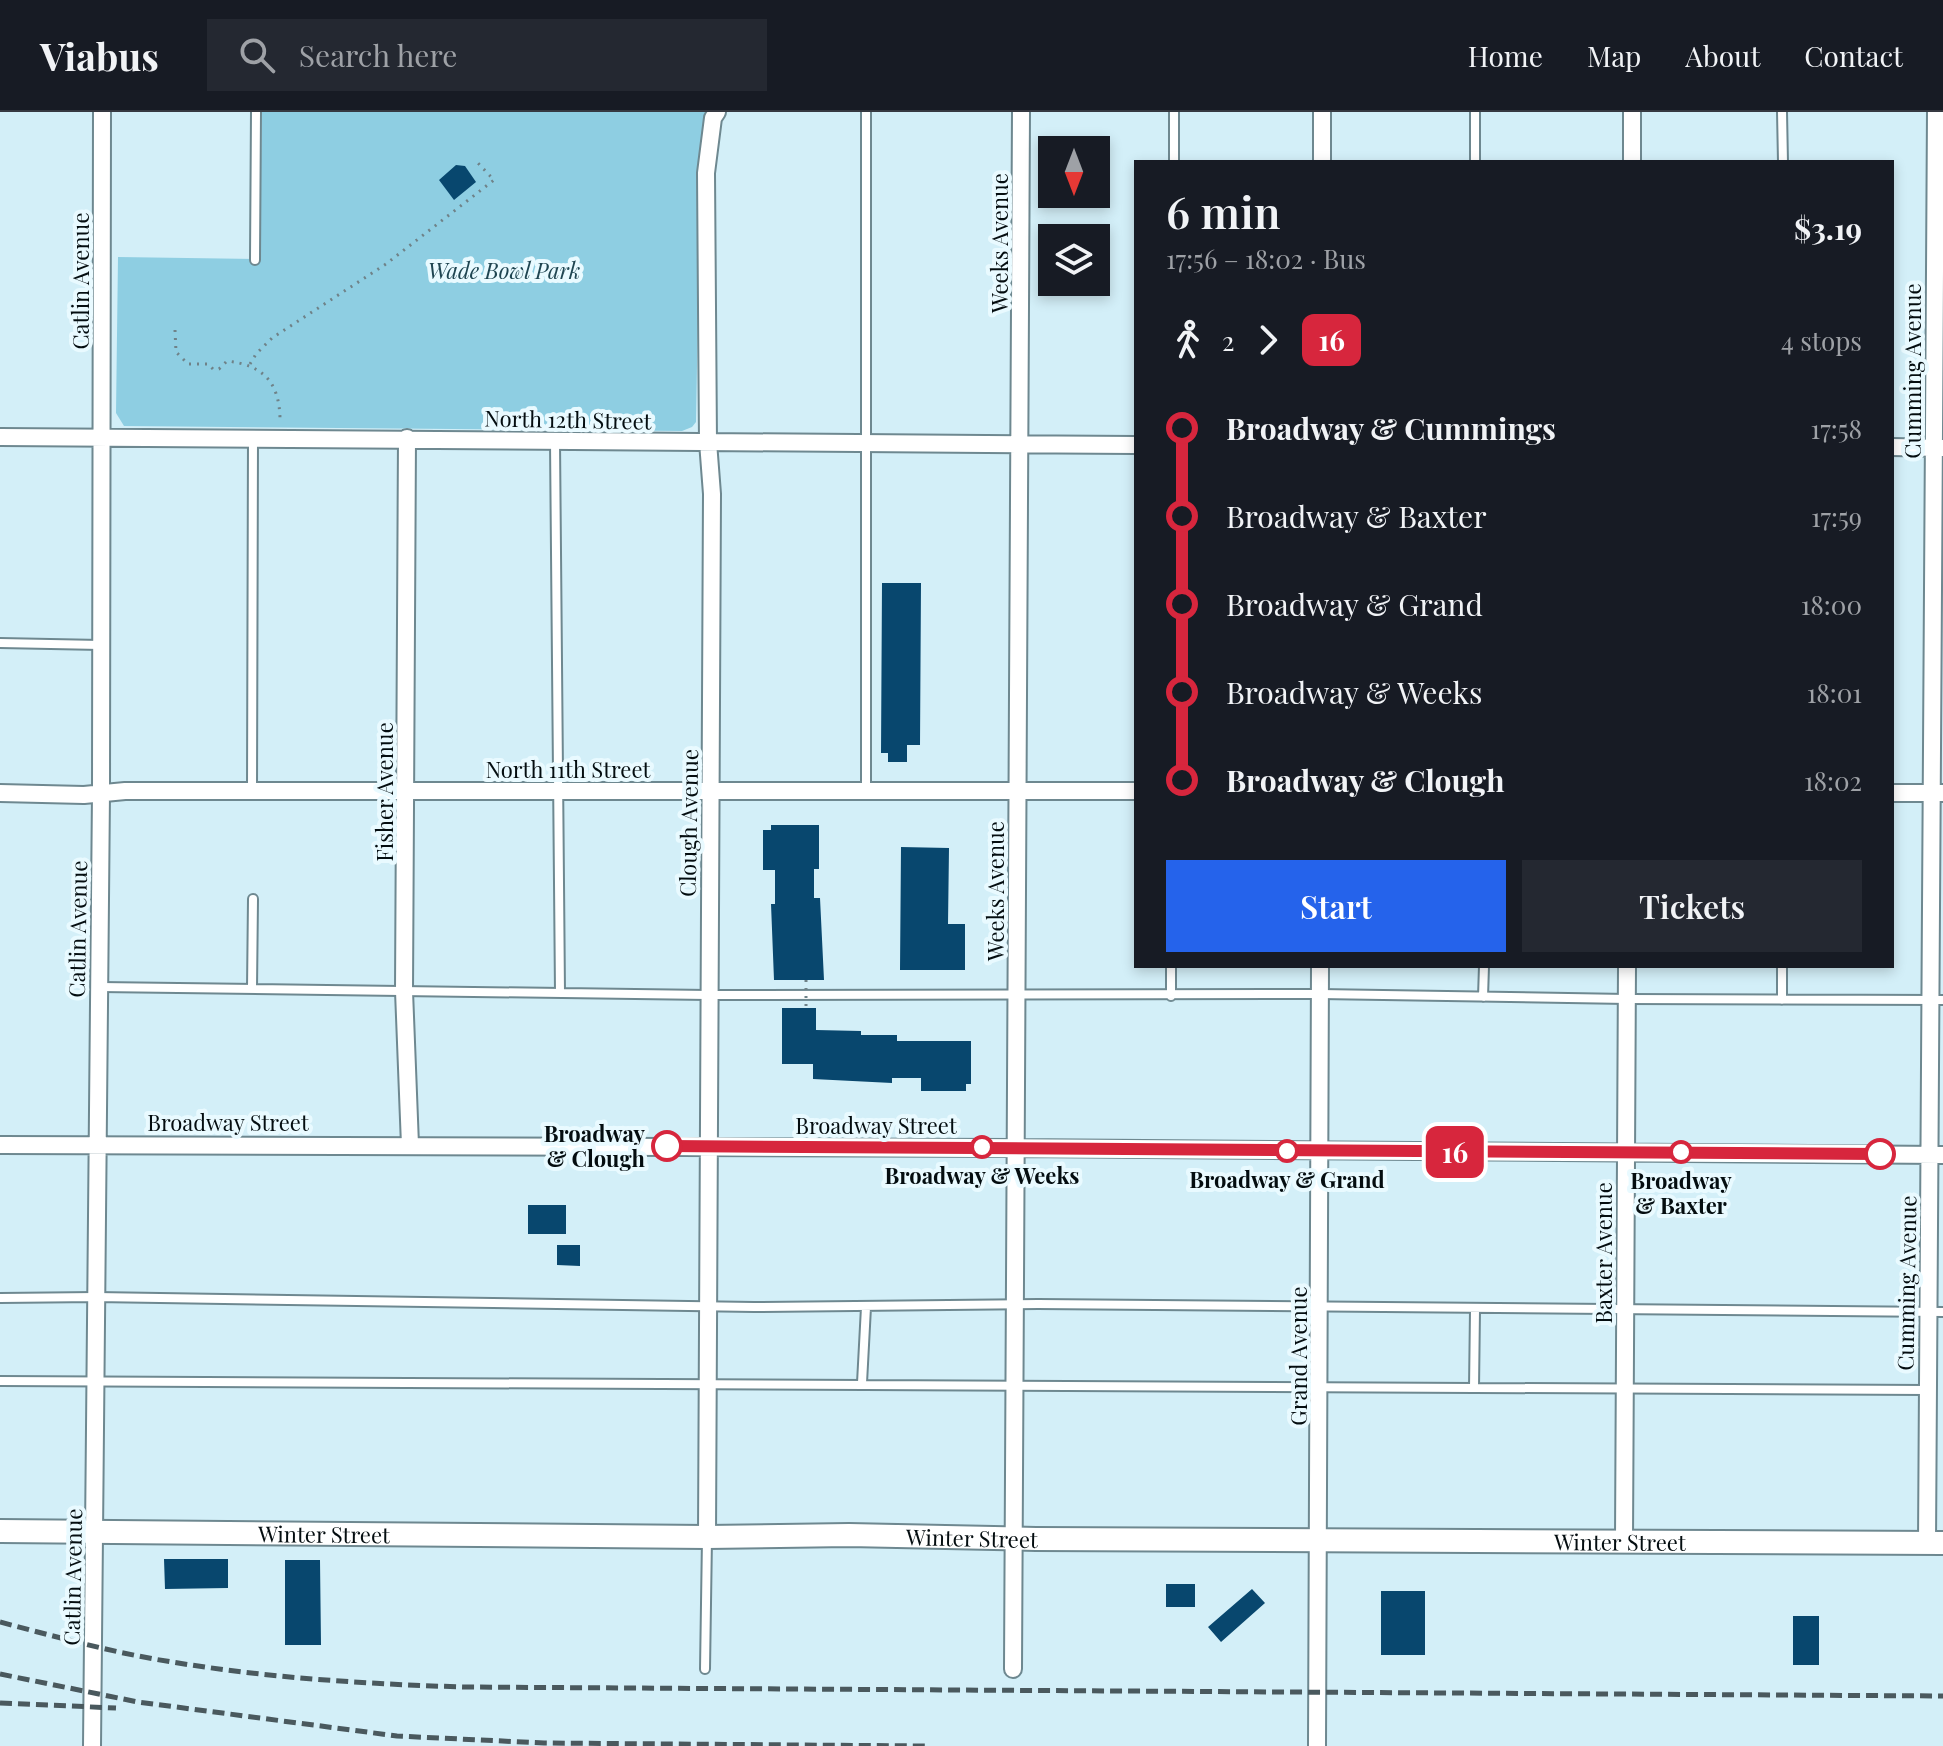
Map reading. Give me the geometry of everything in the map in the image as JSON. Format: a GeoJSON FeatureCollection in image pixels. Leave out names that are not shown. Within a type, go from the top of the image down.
{"type":"FeatureCollection","features":[{"type":"Feature","properties":{"kind":"street","name":"Catlin Avenue"},"geometry":{"type":"LineString","coordinates":[[92,1746],[101,793],[102,112]]}},
{"type":"Feature","properties":{"kind":"street","name":"Clough Avenue"},"geometry":{"type":"LineString","coordinates":[[707,1537],[712,494],[708,442],[706,173],[713,118],[717,112]]}},
{"type":"Feature","properties":{"kind":"street","name":"Weeks Avenue"},"geometry":{"type":"LineString","coordinates":[[1013,1669],[1021,112]]}},
{"type":"Feature","properties":{"kind":"street"},"geometry":{"type":"LineString","coordinates":[[1322,112],[1322,160]]}},
{"type":"Feature","properties":{"kind":"street"},"geometry":{"type":"LineString","coordinates":[[1632,112],[1632,160]]}},
{"type":"Feature","properties":{"kind":"street","name":"Cumming Avenue"},"geometry":{"type":"LineString","coordinates":[[1935,1543],[1927,1390],[1935,1312],[1938,793],[1936,112]]}},
{"type":"Feature","properties":{"kind":"street","name":"North 12th Street"},"geometry":{"type":"LineString","coordinates":[[0,437],[1134,445]]}},
{"type":"Feature","properties":{"kind":"street","name":"Fisher Avenue"},"geometry":{"type":"LineString","coordinates":[[407,438],[404,991],[410,1145]]}},
{"type":"Feature","properties":{"kind":"street"},"geometry":{"type":"LineString","coordinates":[[1894,447],[1938,448]]}},
{"type":"Feature","properties":{"kind":"street","name":"North 11th Street"},"geometry":{"type":"LineString","coordinates":[[0,793],[1134,791]]}},
{"type":"Feature","properties":{"kind":"street"},"geometry":{"type":"LineString","coordinates":[[1894,793],[1938,793]]}},
{"type":"Feature","properties":{"kind":"street","name":"Grand Avenue"},"geometry":{"type":"LineString","coordinates":[[1317,1746],[1320,968]]}},
{"type":"Feature","properties":{"kind":"street","name":"Baxter Avenue"},"geometry":{"type":"LineString","coordinates":[[1624,1540],[1627,968]]}},
{"type":"Feature","properties":{"kind":"street","name":"Broadway Street"},"geometry":{"type":"LineString","coordinates":[[0,1145],[707,1146],[1936,1155]]}},
{"type":"Feature","properties":{"kind":"street","name":"Winter Street"},"geometry":{"type":"LineString","coordinates":[[0,1531],[1935,1543]]}},
{"type":"Feature","properties":{"kind":"lane"},"geometry":{"type":"LineString","coordinates":[[255,260],[256,112]]}},
{"type":"Feature","properties":{"kind":"lane"},"geometry":{"type":"LineString","coordinates":[[866,112],[866,790]]}},
{"type":"Feature","properties":{"kind":"lane"},"geometry":{"type":"LineString","coordinates":[[1174,112],[1174,160]]}},
{"type":"Feature","properties":{"kind":"lane"},"geometry":{"type":"LineString","coordinates":[[1475,112],[1475,160]]}},
{"type":"Feature","properties":{"kind":"lane"},"geometry":{"type":"LineString","coordinates":[[1782,112],[1783,160]]}},
{"type":"Feature","properties":{"kind":"lane"},"geometry":{"type":"LineString","coordinates":[[252,791],[253,437]]}},
{"type":"Feature","properties":{"kind":"lane"},"geometry":{"type":"LineString","coordinates":[[555,442],[560,993]]}},
{"type":"Feature","properties":{"kind":"lane"},"geometry":{"type":"LineString","coordinates":[[0,643],[101,645]]}},
{"type":"Feature","properties":{"kind":"lane"},"geometry":{"type":"LineString","coordinates":[[252,988],[253,899]]}},
{"type":"Feature","properties":{"kind":"lane"},"geometry":{"type":"LineString","coordinates":[[1171,968],[1171,996]]}},
{"type":"Feature","properties":{"kind":"lane"},"geometry":{"type":"LineString","coordinates":[[1483,997],[1484,968]]}},
{"type":"Feature","properties":{"kind":"lane"},"geometry":{"type":"LineString","coordinates":[[1782,968],[1782,1000]]}},
{"type":"Feature","properties":{"kind":"lane"},"geometry":{"type":"LineString","coordinates":[[99,987],[708,995],[1320,994],[1936,1000]]}},
{"type":"Feature","properties":{"kind":"lane"},"geometry":{"type":"LineString","coordinates":[[0,1298],[708,1306],[1015,1305],[1935,1312]]}},
{"type":"Feature","properties":{"kind":"lane"},"geometry":{"type":"LineString","coordinates":[[862,1383],[866,1307]]}},
{"type":"Feature","properties":{"kind":"lane"},"geometry":{"type":"LineString","coordinates":[[1474,1388],[1475,1310]]}},
{"type":"Feature","properties":{"kind":"lane"},"geometry":{"type":"LineString","coordinates":[[0,1381],[1927,1390]]}},
{"type":"Feature","properties":{"kind":"lane"},"geometry":{"type":"LineString","coordinates":[[705,1669],[707,1537]]}},
{"type":"Feature","properties":{"kind":"path"},"geometry":{"type":"LineString","coordinates":[[250,364],[260,348],[295,321],[386,264],[494,180],[475,160]]}},
{"type":"Feature","properties":{"kind":"path"},"geometry":{"type":"LineString","coordinates":[[175,330],[176,352],[188,364],[208,364],[213,369],[219,369],[227,361],[250,364],[275,387],[280,418]]}},
{"type":"Feature","properties":{"kind":"path"},"geometry":{"type":"LineString","coordinates":[[806,980],[806,1008]]}},
{"type":"Feature","properties":{"kind":"green space","name":"Wade Bowl Park"},"geometry":{"type":"Polygon","coordinates":[[[262,112],[705,112],[701,143],[696,422],[682,431],[124,426],[116,413],[118,257],[259,259],[262,112]]]}},
{"type":"Feature","properties":{"kind":"building"},"geometry":{"type":"Polygon","coordinates":[[[456,165],[465,166],[476,182],[454,200],[439,180],[456,165]]]}},
{"type":"Feature","properties":{"kind":"building"},"geometry":{"type":"Polygon","coordinates":[[[882,583],[921,583],[920,745],[907,745],[907,762],[888,762],[888,753],[881,753],[882,583]]]}},
{"type":"Feature","properties":{"kind":"building"},"geometry":{"type":"Polygon","coordinates":[[[771,825],[819,825],[819,869],[814,869],[814,898],[820,898],[824,980],[774,980],[771,904],[775,904],[775,870],[763,870],[763,830],[771,830],[771,825]]]}},
{"type":"Feature","properties":{"kind":"building"},"geometry":{"type":"Polygon","coordinates":[[[901,847],[949,848],[948,924],[965,924],[965,970],[900,970],[901,847]]]}},
{"type":"Feature","properties":{"kind":"building"},"geometry":{"type":"Polygon","coordinates":[[[782,1008],[816,1008],[816,1030],[897,1035],[897,1041],[971,1041],[971,1084],[966,1084],[966,1091],[921,1091],[921,1078],[892,1078],[892,1083],[813,1079],[813,1064],[782,1064],[782,1008]]]}},
{"type":"Feature","properties":{"kind":"building"},"geometry":{"type":"Polygon","coordinates":[[[528,1205],[566,1205],[566,1234],[528,1234],[528,1205]]]}},
{"type":"Feature","properties":{"kind":"building"},"geometry":{"type":"Polygon","coordinates":[[[557,1245],[580,1245],[580,1266],[557,1265],[557,1245]]]}},
{"type":"Feature","properties":{"kind":"building"},"geometry":{"type":"Polygon","coordinates":[[[164,1559],[228,1559],[228,1588],[165,1589],[164,1559]]]}},
{"type":"Feature","properties":{"kind":"building"},"geometry":{"type":"Polygon","coordinates":[[[285,1560],[320,1560],[321,1645],[285,1645],[285,1560]]]}},
{"type":"Feature","properties":{"kind":"building"},"geometry":{"type":"Polygon","coordinates":[[[1166,1584],[1195,1584],[1195,1607],[1166,1607],[1166,1584]]]}},
{"type":"Feature","properties":{"kind":"building"},"geometry":{"type":"Polygon","coordinates":[[[1252,1589],[1265,1603],[1221,1642],[1208,1627],[1252,1589]]]}},
{"type":"Feature","properties":{"kind":"building"},"geometry":{"type":"Polygon","coordinates":[[[1381,1591],[1425,1591],[1425,1655],[1381,1655],[1381,1591]]]}},
{"type":"Feature","properties":{"kind":"building"},"geometry":{"type":"Polygon","coordinates":[[[1793,1616],[1819,1616],[1819,1665],[1793,1665],[1793,1616]]]}},
{"type":"Feature","properties":{"kind":"railway"},"geometry":{"type":"LineString","coordinates":[[0,1622],[129,1654],[208,1668],[427,1686],[1943,1696]]}},
{"type":"Feature","properties":{"kind":"railway"},"geometry":{"type":"LineString","coordinates":[[0,1674],[138,1702],[397,1736],[544,1743],[927,1746]]}},
{"type":"Feature","properties":{"kind":"railway"},"geometry":{"type":"LineString","coordinates":[[0,1703],[116,1708]]}},
{"type":"Feature","properties":{"kind":"bus line","name":"16"},"geometry":{"type":"LineString","coordinates":[[667,1146],[1880,1154]]}},
{"type":"Feature","properties":{"kind":"place","name":"Broadway & Clough"},"geometry":{"type":"Point","coordinates":[667,1146]}},
{"type":"Feature","properties":{"kind":"place","name":"Broadway & Weeks"},"geometry":{"type":"Point","coordinates":[982,1147]}},
{"type":"Feature","properties":{"kind":"place","name":"Broadway & Grand"},"geometry":{"type":"Point","coordinates":[1287,1151]}},
{"type":"Feature","properties":{"kind":"place","name":"Broadway & Baxter"},"geometry":{"type":"Point","coordinates":[1681,1152]}}]}
